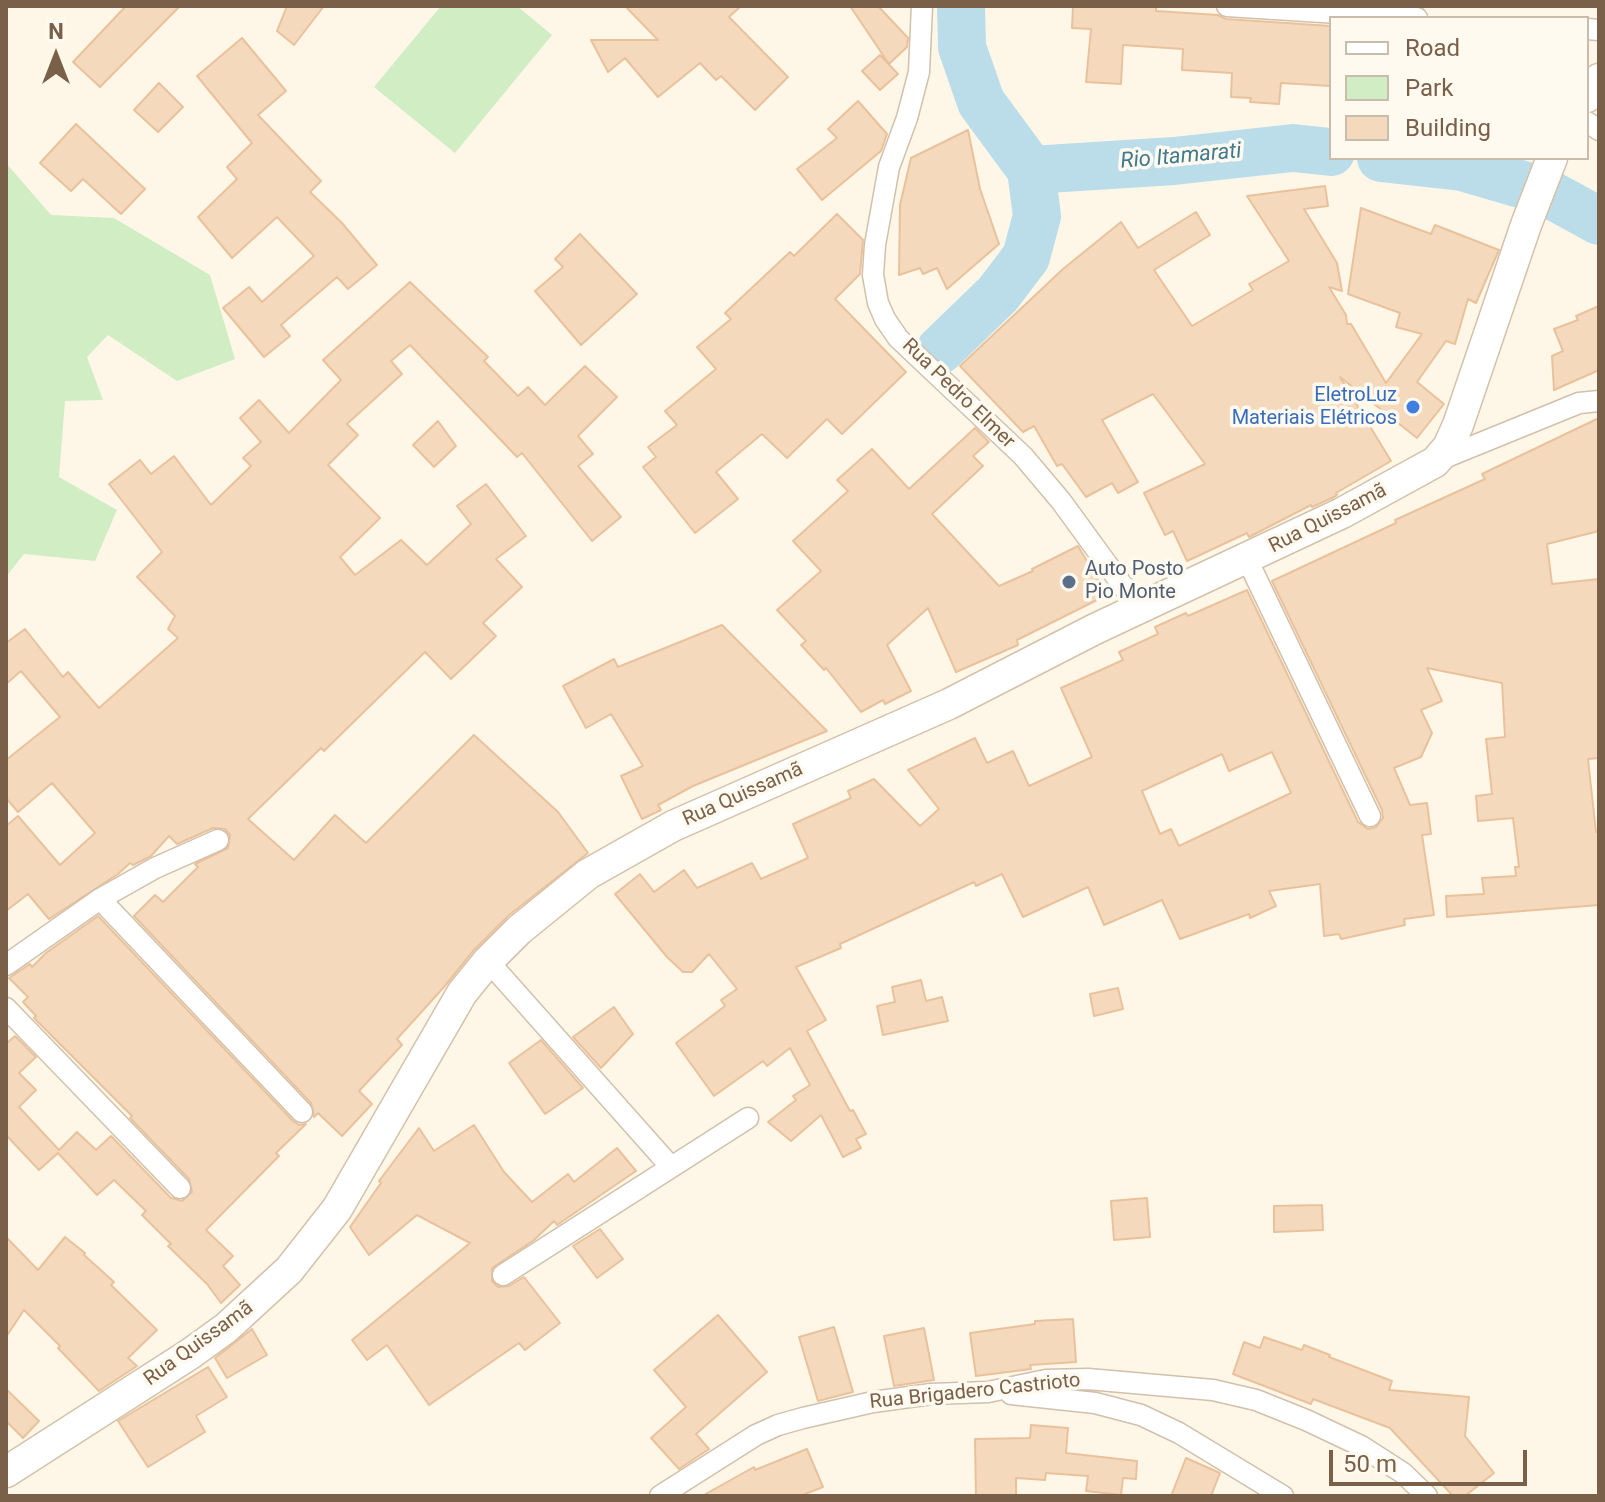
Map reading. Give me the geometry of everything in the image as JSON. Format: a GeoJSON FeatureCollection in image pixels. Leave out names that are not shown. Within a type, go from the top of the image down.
{"type":"FeatureCollection","features":[{"type":"Feature","properties":{"kind":"street","name":"Rua Pedro Elmer"},"geometry":{"type":"LineString","coordinates":[[922,6],[919,72],[907,118],[889,167],[875,245],[873,275],[878,303],[898,338],[1023,456],[1061,501],[1139,608]]}},
{"type":"Feature","properties":{"kind":"street"},"geometry":{"type":"LineString","coordinates":[[1227,6],[1385,16]]}},
{"type":"Feature","properties":{"kind":"street","name":"Rua Quissamã"},"geometry":{"type":"LineString","coordinates":[[6,1472],[190,1354],[226,1328],[289,1270],[337,1209],[462,993],[488,961],[552,901],[624,852],[722,803],[949,704],[1139,608],[1366,500],[1435,462],[1448,447],[1458,425],[1551,160]]}},
{"type":"Feature","properties":{"kind":"street"},"geometry":{"type":"LineString","coordinates":[[1435,462],[1579,403],[1599,401]]}},
{"type":"Feature","properties":{"kind":"street"},"geometry":{"type":"LineString","coordinates":[[1247,559],[1370,816]]}},
{"type":"Feature","properties":{"kind":"street"},"geometry":{"type":"LineString","coordinates":[[6,965],[100,899],[155,868],[218,840]]}},
{"type":"Feature","properties":{"kind":"street"},"geometry":{"type":"LineString","coordinates":[[100,899],[302,1112]]}},
{"type":"Feature","properties":{"kind":"street"},"geometry":{"type":"LineString","coordinates":[[488,961],[671,1167]]}},
{"type":"Feature","properties":{"kind":"street"},"geometry":{"type":"LineString","coordinates":[[6,1008],[180,1188]]}},
{"type":"Feature","properties":{"kind":"street"},"geometry":{"type":"LineString","coordinates":[[503,1275],[748,1118]]}},
{"type":"Feature","properties":{"kind":"street","name":"Rua Brigadero Castrioto"},"geometry":{"type":"LineString","coordinates":[[660,1496],[737,1446],[778,1425],[873,1402],[931,1394],[988,1392],[1046,1380],[1088,1379],[1213,1390],[1268,1405],[1361,1446],[1403,1473],[1427,1496]]}},
{"type":"Feature","properties":{"kind":"street"},"geometry":{"type":"LineString","coordinates":[[988,1392],[1095,1403],[1141,1415],[1179,1433],[1283,1496]]}},
{"type":"Feature","properties":{"kind":"green space"},"geometry":{"type":"Polygon","coordinates":[[[441,6],[517,6],[552,35],[455,153],[374,87],[441,6]]]}},
{"type":"Feature","properties":{"kind":"green space"},"geometry":{"type":"Polygon","coordinates":[[[6,163],[51,215],[114,218],[210,275],[235,359],[177,381],[108,335],[87,357],[103,400],[65,401],[59,477],[117,510],[95,561],[24,554],[6,577],[6,163]]]}},
{"type":"Feature","properties":{"kind":"building"},"geometry":{"type":"Polygon","coordinates":[[[126,6],[180,6],[100,87],[73,62],[126,6]]]}},
{"type":"Feature","properties":{"kind":"building"},"geometry":{"type":"Polygon","coordinates":[[[287,6],[324,6],[294,45],[277,31],[287,6]]]}},
{"type":"Feature","properties":{"kind":"building"},"geometry":{"type":"Polygon","coordinates":[[[625,6],[741,6],[729,17],[788,77],[755,110],[721,76],[716,80],[700,63],[658,97],[625,58],[608,72],[591,40],[658,40],[625,6]]]}},
{"type":"Feature","properties":{"kind":"building"},"geometry":{"type":"Polygon","coordinates":[[[850,6],[878,6],[908,38],[907,47],[889,64],[850,6]]]}},
{"type":"Feature","properties":{"kind":"building"},"geometry":{"type":"Polygon","coordinates":[[[1073,6],[1156,6],[1156,11],[1329,26],[1329,86],[1281,83],[1279,104],[1250,102],[1251,98],[1231,97],[1232,73],[1182,70],[1183,49],[1123,45],[1121,84],[1086,82],[1091,29],[1072,28],[1073,6]]]}},
{"type":"Feature","properties":{"kind":"building"},"geometry":{"type":"Polygon","coordinates":[[[242,38],[286,91],[258,115],[321,181],[310,192],[342,223],[377,265],[348,289],[337,277],[281,325],[290,336],[264,357],[223,308],[249,287],[262,302],[314,256],[277,217],[232,258],[198,217],[237,179],[227,167],[252,143],[197,76],[242,38]]]}},
{"type":"Feature","properties":{"kind":"building"},"geometry":{"type":"Polygon","coordinates":[[[880,55],[898,74],[880,90],[862,71],[880,55]]]}},
{"type":"Feature","properties":{"kind":"building"},"geometry":{"type":"Polygon","coordinates":[[[159,83],[183,107],[158,132],[134,110],[159,83]]]}},
{"type":"Feature","properties":{"kind":"building"},"geometry":{"type":"Polygon","coordinates":[[[858,101],[887,134],[881,151],[822,200],[797,169],[837,138],[828,129],[858,101]]]}},
{"type":"Feature","properties":{"kind":"building"},"geometry":{"type":"Polygon","coordinates":[[[76,124],[145,189],[121,214],[83,179],[71,191],[40,163],[76,124]]]}},
{"type":"Feature","properties":{"kind":"building"},"geometry":{"type":"Polygon","coordinates":[[[968,130],[980,189],[999,244],[947,289],[937,268],[923,274],[920,268],[899,275],[900,205],[911,158],[968,130]]]}},
{"type":"Feature","properties":{"kind":"building"},"geometry":{"type":"Polygon","coordinates":[[[1325,186],[1328,206],[1304,209],[1337,263],[1342,291],[1329,287],[1346,315],[1347,324],[1351,324],[1386,383],[1422,334],[1396,327],[1400,313],[1348,294],[1361,208],[1431,234],[1435,225],[1499,250],[1476,303],[1468,299],[1455,344],[1446,341],[1417,382],[1444,404],[1417,438],[1340,377],[1391,461],[1334,497],[1311,505],[1249,537],[1247,533],[1187,561],[1173,531],[1165,535],[1144,493],[1205,464],[1153,394],[1102,420],[1138,482],[1118,493],[1112,483],[1086,497],[1062,464],[1057,466],[1034,426],[1023,432],[960,366],[1063,269],[1121,222],[1138,248],[1196,212],[1210,235],[1154,270],[1192,326],[1253,290],[1249,284],[1289,261],[1247,196],[1325,186]]]}},
{"type":"Feature","properties":{"kind":"building"},"geometry":{"type":"Polygon","coordinates":[[[837,214],[863,240],[860,274],[835,299],[906,372],[842,434],[827,419],[787,458],[762,434],[716,472],[738,499],[695,533],[643,467],[656,457],[648,447],[677,425],[665,411],[716,369],[697,347],[731,319],[725,313],[790,252],[794,256],[837,214]]]}},
{"type":"Feature","properties":{"kind":"building"},"geometry":{"type":"Polygon","coordinates":[[[580,234],[637,294],[581,345],[535,291],[563,267],[555,259],[580,234]]]}},
{"type":"Feature","properties":{"kind":"building"},"geometry":{"type":"Polygon","coordinates":[[[410,282],[488,357],[484,361],[518,396],[528,387],[545,405],[585,366],[617,397],[578,436],[593,454],[578,466],[621,517],[592,541],[522,453],[517,457],[410,345],[391,361],[402,374],[347,424],[358,435],[328,465],[380,518],[340,557],[355,575],[401,540],[427,565],[471,524],[457,506],[486,484],[526,536],[496,559],[522,587],[483,623],[496,636],[451,679],[425,652],[324,751],[321,748],[248,819],[294,860],[335,815],[366,843],[474,735],[558,812],[588,853],[508,916],[474,950],[397,1039],[402,1045],[359,1091],[372,1104],[342,1136],[318,1113],[314,1117],[311,1103],[134,916],[155,895],[163,902],[198,867],[195,864],[228,848],[230,835],[225,829],[213,828],[177,844],[169,836],[151,856],[133,865],[130,863],[49,919],[28,894],[6,911],[6,826],[18,816],[60,865],[95,833],[52,783],[18,812],[6,798],[6,760],[60,717],[21,671],[6,684],[6,643],[25,629],[63,677],[68,672],[99,708],[178,638],[168,629],[175,616],[137,577],[162,552],[109,484],[140,460],[151,474],[174,456],[211,505],[251,466],[243,458],[261,442],[240,418],[259,400],[289,433],[341,380],[323,360],[410,282]]]}},
{"type":"Feature","properties":{"kind":"building"},"geometry":{"type":"Polygon","coordinates":[[[1599,306],[1599,370],[1554,390],[1552,356],[1563,351],[1554,329],[1578,320],[1576,316],[1599,306]]]}},
{"type":"Feature","properties":{"kind":"building"},"geometry":{"type":"Polygon","coordinates":[[[1599,418],[1599,531],[1547,544],[1552,584],[1599,579],[1599,758],[1588,759],[1596,832],[1599,831],[1599,905],[1447,917],[1446,896],[1484,894],[1482,878],[1516,876],[1515,867],[1519,867],[1513,818],[1478,821],[1476,796],[1492,794],[1486,739],[1505,737],[1502,683],[1427,668],[1442,701],[1421,710],[1432,733],[1421,757],[1394,768],[1410,805],[1427,803],[1431,834],[1422,835],[1434,915],[1404,919],[1405,925],[1341,939],[1339,934],[1324,936],[1320,884],[1269,891],[1276,906],[1250,918],[1249,914],[1180,939],[1162,900],[1104,925],[1088,887],[1023,917],[1002,874],[976,886],[974,882],[796,967],[826,1020],[807,1031],[850,1111],[853,1110],[866,1134],[856,1139],[861,1148],[843,1157],[821,1115],[791,1141],[768,1122],[796,1100],[793,1096],[810,1085],[790,1048],[767,1066],[763,1061],[714,1096],[676,1043],[725,1006],[721,1000],[737,989],[709,954],[692,972],[683,972],[615,894],[640,874],[654,892],[684,870],[697,888],[752,863],[761,879],[808,858],[793,824],[851,798],[848,791],[874,779],[920,826],[939,809],[908,770],[975,738],[987,763],[1013,751],[1029,786],[1092,757],[1061,688],[1123,660],[1119,652],[1158,634],[1155,627],[1247,590],[1358,822],[1368,829],[1376,827],[1383,818],[1382,810],[1272,581],[1485,479],[1482,474],[1599,418]],[[1272,752],[1229,771],[1222,754],[1142,791],[1160,834],[1171,829],[1179,846],[1291,793],[1272,752]]]}},
{"type":"Feature","properties":{"kind":"building"},"geometry":{"type":"Polygon","coordinates":[[[438,421],[456,446],[434,467],[413,445],[438,421]]]}},
{"type":"Feature","properties":{"kind":"building"},"geometry":{"type":"Polygon","coordinates":[[[975,428],[989,442],[973,456],[983,466],[932,514],[999,586],[1078,546],[1107,595],[1017,640],[1018,645],[956,672],[928,608],[887,645],[911,691],[885,704],[883,700],[861,712],[826,668],[824,670],[801,645],[806,641],[777,610],[821,571],[793,541],[848,491],[837,480],[872,449],[909,489],[975,428]]]}},
{"type":"Feature","properties":{"kind":"building"},"geometry":{"type":"Polygon","coordinates":[[[722,625],[827,731],[693,786],[658,805],[661,810],[642,819],[621,776],[643,766],[611,714],[586,728],[563,686],[614,659],[618,667],[722,625]]]}},
{"type":"Feature","properties":{"kind":"building"},"geometry":{"type":"Polygon","coordinates":[[[98,916],[293,1121],[299,1125],[306,1124],[206,1230],[233,1256],[223,1266],[240,1285],[221,1303],[142,1215],[146,1211],[114,1180],[97,1195],[58,1153],[39,1170],[6,1135],[6,1044],[15,1036],[36,1057],[19,1073],[36,1090],[19,1107],[59,1150],[77,1132],[96,1150],[111,1136],[171,1198],[182,1201],[192,1192],[189,1179],[130,1118],[132,1116],[34,1018],[36,1016],[23,1002],[28,997],[9,978],[30,964],[32,967],[46,953],[98,916]]]}},
{"type":"Feature","properties":{"kind":"building"},"geometry":{"type":"Polygon","coordinates":[[[921,980],[926,1001],[942,997],[948,1021],[883,1035],[877,1006],[895,1002],[892,987],[921,980]]]}},
{"type":"Feature","properties":{"kind":"building"},"geometry":{"type":"Polygon","coordinates":[[[1118,988],[1123,1009],[1094,1016],[1090,994],[1118,988]]]}},
{"type":"Feature","properties":{"kind":"building"},"geometry":{"type":"Polygon","coordinates":[[[614,1007],[633,1034],[601,1068],[573,1037],[614,1007]]]}},
{"type":"Feature","properties":{"kind":"building"},"geometry":{"type":"Polygon","coordinates":[[[541,1040],[583,1088],[545,1114],[509,1063],[541,1040]]]}},
{"type":"Feature","properties":{"kind":"building"},"geometry":{"type":"Polygon","coordinates":[[[474,1125],[504,1172],[532,1202],[568,1174],[574,1182],[617,1148],[636,1171],[557,1225],[554,1221],[534,1240],[492,1268],[492,1281],[498,1287],[509,1286],[524,1277],[560,1323],[525,1350],[519,1343],[429,1405],[387,1345],[367,1360],[352,1340],[470,1243],[417,1215],[369,1255],[350,1227],[381,1183],[379,1181],[419,1128],[434,1151],[474,1125]]]}},
{"type":"Feature","properties":{"kind":"building"},"geometry":{"type":"Polygon","coordinates":[[[1147,1198],[1150,1237],[1114,1240],[1111,1201],[1147,1198]]]}},
{"type":"Feature","properties":{"kind":"building"},"geometry":{"type":"Polygon","coordinates":[[[1322,1205],[1323,1230],[1274,1232],[1274,1206],[1322,1205]]]}},
{"type":"Feature","properties":{"kind":"building"},"geometry":{"type":"Polygon","coordinates":[[[600,1229],[623,1259],[597,1278],[573,1246],[600,1229]]]}},
{"type":"Feature","properties":{"kind":"building"},"geometry":{"type":"Polygon","coordinates":[[[6,1237],[38,1270],[65,1237],[85,1253],[114,1282],[111,1285],[157,1330],[128,1358],[137,1366],[99,1391],[24,1310],[6,1337],[6,1237]]]}},
{"type":"Feature","properties":{"kind":"building"},"geometry":{"type":"Polygon","coordinates":[[[718,1315],[767,1372],[696,1434],[709,1449],[679,1469],[651,1438],[686,1407],[654,1370],[718,1315]]]}},
{"type":"Feature","properties":{"kind":"building"},"geometry":{"type":"Polygon","coordinates":[[[1073,1319],[1076,1362],[1030,1365],[1031,1369],[976,1376],[970,1333],[1035,1324],[1035,1321],[1073,1319]]]}},
{"type":"Feature","properties":{"kind":"building"},"geometry":{"type":"Polygon","coordinates":[[[834,1327],[853,1392],[818,1401],[799,1337],[834,1327]]]}},
{"type":"Feature","properties":{"kind":"building"},"geometry":{"type":"Polygon","coordinates":[[[924,1328],[934,1380],[894,1386],[884,1336],[924,1328]]]}},
{"type":"Feature","properties":{"kind":"building"},"geometry":{"type":"Polygon","coordinates":[[[252,1329],[267,1355],[227,1378],[215,1358],[252,1329]]]}},
{"type":"Feature","properties":{"kind":"building"},"geometry":{"type":"Polygon","coordinates":[[[1264,1337],[1302,1350],[1304,1345],[1392,1381],[1389,1390],[1469,1397],[1465,1436],[1494,1473],[1465,1496],[1453,1496],[1390,1428],[1313,1399],[1311,1404],[1233,1374],[1244,1342],[1260,1348],[1264,1337]]]}},
{"type":"Feature","properties":{"kind":"building"},"geometry":{"type":"Polygon","coordinates":[[[208,1367],[227,1397],[196,1416],[205,1432],[148,1467],[118,1421],[208,1367]]]}},
{"type":"Feature","properties":{"kind":"building"},"geometry":{"type":"Polygon","coordinates":[[[6,1389],[39,1421],[23,1438],[6,1421],[6,1389]]]}},
{"type":"Feature","properties":{"kind":"building"},"geometry":{"type":"Polygon","coordinates":[[[1031,1425],[1068,1428],[1066,1453],[1137,1461],[1136,1479],[1123,1478],[1121,1495],[1086,1491],[1088,1476],[1046,1473],[1045,1480],[1016,1478],[1016,1496],[976,1496],[975,1439],[1030,1438],[1031,1425]]]}},
{"type":"Feature","properties":{"kind":"building"},"geometry":{"type":"Polygon","coordinates":[[[807,1449],[823,1487],[800,1496],[702,1496],[754,1467],[755,1470],[807,1449]]]}},
{"type":"Feature","properties":{"kind":"building"},"geometry":{"type":"Polygon","coordinates":[[[1186,1458],[1220,1473],[1211,1496],[1171,1496],[1186,1458]]]}},
{"type":"Feature","properties":{"kind":"waterway","name":"Rio Itamarati"},"geometry":{"type":"LineString","coordinates":[[961,6],[962,47],[981,102],[1031,170],[1174,161],[1293,148],[1329,152]]}},
{"type":"Feature","properties":{"kind":"waterway","name":"Rio Itamarati"},"geometry":{"type":"LineString","coordinates":[[1399,160],[1462,167],[1544,191],[1599,221]]}},
{"type":"Feature","properties":{"kind":"waterway","name":"Rio Itamarati"},"geometry":{"type":"LineString","coordinates":[[940,350],[998,294],[1026,257],[1037,216],[1031,170]]}},
{"type":"Feature","properties":{"kind":"place","name":"EletroLuz Materiais Elétricos"},"geometry":{"type":"Point","coordinates":[1413,407]}},
{"type":"Feature","properties":{"kind":"place","name":"Auto Posto Pio Monte"},"geometry":{"type":"Point","coordinates":[1069,582]}}]}
